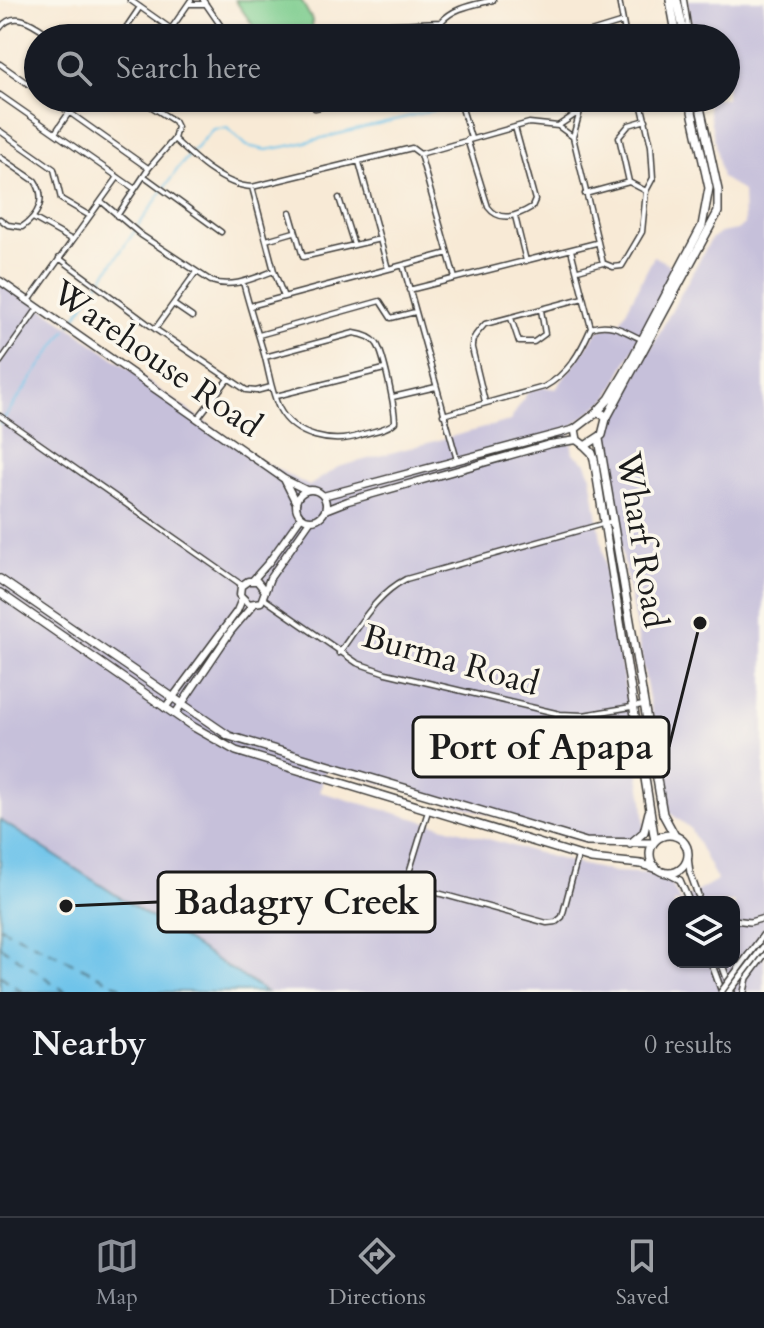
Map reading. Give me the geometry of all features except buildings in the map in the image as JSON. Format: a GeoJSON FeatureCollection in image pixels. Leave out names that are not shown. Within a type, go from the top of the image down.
{"type":"FeatureCollection","features":[{"type":"Feature","properties":{"kind":"main road"},"geometry":{"type":"LineString","coordinates":[[670,0],[674,24]]}},
{"type":"Feature","properties":{"kind":"main road"},"geometry":{"type":"LineString","coordinates":[[677,0],[684,24]]}},
{"type":"Feature","properties":{"kind":"main road","name":"Wharf Road"},"geometry":{"type":"LineString","coordinates":[[575,429],[596,413],[617,385],[702,226],[709,188],[692,112]]}},
{"type":"Feature","properties":{"kind":"main road","name":"Wharf Road"},"geometry":{"type":"LineString","coordinates":[[654,842],[651,806],[633,707],[599,439],[606,419],[718,212],[718,190],[701,112]]}},
{"type":"Feature","properties":{"kind":"main road","name":"Warehouse Road"},"geometry":{"type":"LineString","coordinates":[[0,281],[284,479],[306,490]]}},
{"type":"Feature","properties":{"kind":"main road"},"geometry":{"type":"LineString","coordinates":[[596,413],[603,414],[606,419]]}},
{"type":"Feature","properties":{"kind":"main road"},"geometry":{"type":"LineString","coordinates":[[323,496],[575,429],[577,440],[585,446],[599,439]]}},
{"type":"Feature","properties":{"kind":"main road"},"geometry":{"type":"LineString","coordinates":[[175,714],[231,631],[264,595],[270,578],[310,521],[320,518],[325,510],[536,448],[577,440]]}},
{"type":"Feature","properties":{"kind":"main road","name":"Wharf Road"},"geometry":{"type":"LineString","coordinates":[[585,446],[594,459],[609,523],[663,814],[675,836]]}},
{"type":"Feature","properties":{"kind":"main road","name":"Warehouse Road"},"geometry":{"type":"LineString","coordinates":[[284,479],[295,501]]}},
{"type":"Feature","properties":{"kind":"main road"},"geometry":{"type":"LineString","coordinates":[[310,521],[301,517],[295,501],[306,490],[315,490],[323,496],[325,510]]}},
{"type":"Feature","properties":{"kind":"main road"},"geometry":{"type":"LineString","coordinates":[[165,708],[237,611],[242,599],[242,585],[253,580],[269,562],[301,517]]}},
{"type":"Feature","properties":{"kind":"main road"},"geometry":{"type":"LineString","coordinates":[[0,579],[181,706],[247,744],[586,842],[629,844],[675,836],[684,842],[688,857],[678,871],[666,873],[641,864],[578,856],[236,751],[165,708],[0,593]]}},
{"type":"Feature","properties":{"kind":"main road"},"geometry":{"type":"LineString","coordinates":[[253,580],[261,583],[264,595]]}},
{"type":"Feature","properties":{"kind":"main road"},"geometry":{"type":"LineString","coordinates":[[242,599],[253,605]]}},
{"type":"Feature","properties":{"kind":"main road"},"geometry":{"type":"LineString","coordinates":[[629,844],[646,828],[651,806]]}},
{"type":"Feature","properties":{"kind":"main road"},"geometry":{"type":"LineString","coordinates":[[654,842],[650,854],[657,869]]}},
{"type":"Feature","properties":{"kind":"street"},"geometry":{"type":"LineString","coordinates":[[130,0],[164,24]]}},
{"type":"Feature","properties":{"kind":"street"},"geometry":{"type":"LineString","coordinates":[[397,24],[441,22],[457,10],[493,0]]}},
{"type":"Feature","properties":{"kind":"street"},"geometry":{"type":"LineString","coordinates":[[616,24],[623,22],[619,0]]}},
{"type":"Feature","properties":{"kind":"street"},"geometry":{"type":"LineString","coordinates":[[684,0],[687,24]]}},
{"type":"Feature","properties":{"kind":"street"},"geometry":{"type":"LineString","coordinates":[[175,24],[191,2],[204,2],[219,24]]}},
{"type":"Feature","properties":{"kind":"street"},"geometry":{"type":"LineString","coordinates":[[128,24],[140,7]]}},
{"type":"Feature","properties":{"kind":"street"},"geometry":{"type":"LineString","coordinates":[[0,28],[11,18],[19,18],[30,24]]}},
{"type":"Feature","properties":{"kind":"street"},"geometry":{"type":"LineString","coordinates":[[0,64],[24,81]]}},
{"type":"Feature","properties":{"kind":"street"},"geometry":{"type":"LineString","coordinates":[[0,95],[24,112]]}},
{"type":"Feature","properties":{"kind":"street"},"geometry":{"type":"LineString","coordinates":[[25,112],[135,189]]}},
{"type":"Feature","properties":{"kind":"street"},"geometry":{"type":"LineString","coordinates":[[55,133],[69,112],[149,168]]}},
{"type":"Feature","properties":{"kind":"street"},"geometry":{"type":"LineString","coordinates":[[117,216],[149,168],[174,139],[177,127],[174,121],[160,112]]}},
{"type":"Feature","properties":{"kind":"street"},"geometry":{"type":"LineString","coordinates":[[462,112],[488,207],[494,215],[505,218],[532,207],[535,200],[515,127]]}},
{"type":"Feature","properties":{"kind":"street"},"geometry":{"type":"LineString","coordinates":[[558,126],[579,112]]}},
{"type":"Feature","properties":{"kind":"street"},"geometry":{"type":"LineString","coordinates":[[580,112],[573,137],[603,263]]}},
{"type":"Feature","properties":{"kind":"street"},"geometry":{"type":"LineString","coordinates":[[578,270],[603,263],[622,266],[629,259],[642,232],[646,191],[653,178],[644,112]]}},
{"type":"Feature","properties":{"kind":"street"},"geometry":{"type":"LineString","coordinates":[[629,182],[619,137],[629,125],[646,120]]}},
{"type":"Feature","properties":{"kind":"street"},"geometry":{"type":"LineString","coordinates":[[420,154],[529,123],[558,126],[573,137]]}},
{"type":"Feature","properties":{"kind":"street"},"geometry":{"type":"LineString","coordinates":[[0,131],[54,169],[61,199],[90,216]]}},
{"type":"Feature","properties":{"kind":"street"},"geometry":{"type":"LineString","coordinates":[[174,139],[230,182],[252,187],[412,148],[420,154],[455,279]]}},
{"type":"Feature","properties":{"kind":"street"},"geometry":{"type":"LineString","coordinates":[[0,157],[35,181],[41,201],[33,218],[22,227],[8,225],[0,219]]}},
{"type":"Feature","properties":{"kind":"street"},"geometry":{"type":"LineString","coordinates":[[359,162],[388,269]]}},
{"type":"Feature","properties":{"kind":"street"},"geometry":{"type":"LineString","coordinates":[[144,176],[221,232]]}},
{"type":"Feature","properties":{"kind":"street"},"geometry":{"type":"LineString","coordinates":[[29,301],[118,177]]}},
{"type":"Feature","properties":{"kind":"street"},"geometry":{"type":"LineString","coordinates":[[585,194],[629,182],[646,191]]}},
{"type":"Feature","properties":{"kind":"street"},"geometry":{"type":"LineString","coordinates":[[252,187],[284,297]]}},
{"type":"Feature","properties":{"kind":"street"},"geometry":{"type":"LineString","coordinates":[[339,198],[354,245]]}},
{"type":"Feature","properties":{"kind":"street"},"geometry":{"type":"LineString","coordinates":[[101,201],[141,235],[217,284],[243,282],[274,271]]}},
{"type":"Feature","properties":{"kind":"street"},"geometry":{"type":"LineString","coordinates":[[290,212],[303,257],[380,239]]}},
{"type":"Feature","properties":{"kind":"street"},"geometry":{"type":"LineString","coordinates":[[515,216],[526,261]]}},
{"type":"Feature","properties":{"kind":"street"},"geometry":{"type":"LineString","coordinates":[[33,218],[72,240]]}},
{"type":"Feature","properties":{"kind":"street"},"geometry":{"type":"LineString","coordinates":[[266,240],[295,232]]}},
{"type":"Feature","properties":{"kind":"street"},"geometry":{"type":"LineString","coordinates":[[409,290],[596,243]]}},
{"type":"Feature","properties":{"kind":"street"},"geometry":{"type":"LineString","coordinates":[[571,250],[591,328]]}},
{"type":"Feature","properties":{"kind":"street"},"geometry":{"type":"LineString","coordinates":[[249,307],[448,253]]}},
{"type":"Feature","properties":{"kind":"street"},"geometry":{"type":"LineString","coordinates":[[59,258],[228,379],[251,391],[272,387]]}},
{"type":"Feature","properties":{"kind":"street"},"geometry":{"type":"LineString","coordinates":[[403,265],[458,462]]}},
{"type":"Feature","properties":{"kind":"street"},"geometry":{"type":"LineString","coordinates":[[155,329],[196,272]]}},
{"type":"Feature","properties":{"kind":"street"},"geometry":{"type":"LineString","coordinates":[[243,282],[272,387],[279,408],[287,418],[313,436],[331,440],[348,440],[394,425],[393,397],[377,344],[358,332],[265,357]]}},
{"type":"Feature","properties":{"kind":"street"},"geometry":{"type":"LineString","coordinates":[[485,402],[471,342],[485,324],[584,298]]}},
{"type":"Feature","properties":{"kind":"street"},"geometry":{"type":"LineString","coordinates":[[259,335],[380,301],[391,318],[415,312]]}},
{"type":"Feature","properties":{"kind":"street"},"geometry":{"type":"LineString","coordinates":[[173,304],[192,317]]}},
{"type":"Feature","properties":{"kind":"street"},"geometry":{"type":"LineString","coordinates":[[0,362],[38,308]]}},
{"type":"Feature","properties":{"kind":"street"},"geometry":{"type":"LineString","coordinates":[[511,318],[519,342],[534,342],[545,334],[541,310]]}},
{"type":"Feature","properties":{"kind":"street"},"geometry":{"type":"LineString","coordinates":[[443,415],[544,387],[559,379],[571,366],[591,328],[601,324],[641,339]]}},
{"type":"Feature","properties":{"kind":"street"},"geometry":{"type":"LineString","coordinates":[[276,396],[384,369]]}},
{"type":"Feature","properties":{"kind":"street"},"geometry":{"type":"LineString","coordinates":[[197,419],[228,379]]}},
{"type":"Feature","properties":{"kind":"street"},"geometry":{"type":"LineString","coordinates":[[393,397],[436,387]]}},
{"type":"Feature","properties":{"kind":"street"},"geometry":{"type":"LineString","coordinates":[[0,416],[242,585]]}},
{"type":"Feature","properties":{"kind":"street"},"geometry":{"type":"LineString","coordinates":[[339,653],[379,598],[393,585],[609,523]]}},
{"type":"Feature","properties":{"kind":"street","name":"Burma Road"},"geometry":{"type":"LineString","coordinates":[[264,595],[339,653],[386,673],[560,714],[583,715],[643,705]]}},
{"type":"Feature","properties":{"kind":"street"},"geometry":{"type":"LineString","coordinates":[[392,928],[428,811]]}},
{"type":"Feature","properties":{"kind":"street"},"geometry":{"type":"LineString","coordinates":[[405,884],[547,923],[556,922],[562,917],[578,856]]}},
{"type":"Feature","properties":{"kind":"street"},"geometry":{"type":"LineString","coordinates":[[688,857],[698,895]]}},
{"type":"Feature","properties":{"kind":"street"},"geometry":{"type":"LineString","coordinates":[[666,873],[680,880],[687,896]]}},
{"type":"Feature","properties":{"kind":"street"},"geometry":{"type":"LineString","coordinates":[[740,921],[764,918]]}},
{"type":"Feature","properties":{"kind":"street"},"geometry":{"type":"LineString","coordinates":[[721,992],[764,934]]}},
{"type":"Feature","properties":{"kind":"street"},"geometry":{"type":"LineString","coordinates":[[731,992],[764,946]]}},
{"type":"Feature","properties":{"kind":"street"},"geometry":{"type":"LineString","coordinates":[[744,992],[747,978],[764,955]]}},
{"type":"Feature","properties":{"kind":"street"},"geometry":{"type":"LineString","coordinates":[[713,968],[721,992]]}},
{"type":"Feature","properties":{"kind":"street"},"geometry":{"type":"LineString","coordinates":[[723,968],[731,992]]}},
{"type":"Feature","properties":{"kind":"shaded area"},"geometry":{"type":"Polygon","coordinates":[[[687,0],[764,0],[764,992],[266,992],[0,820],[0,278],[255,457],[309,486],[338,467],[510,421],[529,390],[544,387],[556,389],[598,331],[620,323],[654,256],[675,268],[608,398],[569,429],[573,453],[586,463],[591,476],[643,800],[645,830],[632,840],[589,843],[326,767],[320,792],[570,862],[614,872],[660,874],[668,878],[677,896],[668,896],[668,968],[740,968],[740,896],[689,896],[717,880],[690,828],[670,813],[604,454],[604,433],[711,239],[720,233],[737,230],[744,224],[743,191],[722,178],[709,112],[740,112],[740,24],[691,24],[687,0]]]}},
{"type":"Feature","properties":{"kind":"green space"},"geometry":{"type":"Polygon","coordinates":[[[235,0],[301,0],[312,24],[252,24],[235,0]]]}},
{"type":"Feature","properties":{"kind":"water"},"geometry":{"type":"Polygon","coordinates":[[[0,820],[266,992],[0,992],[0,820]]]}},
{"type":"Feature","properties":{"kind":"waterway"},"geometry":{"type":"LineString","coordinates":[[70,325],[179,167],[213,129],[227,128],[247,146],[266,150],[427,112]]}},
{"type":"Feature","properties":{"kind":"waterway"},"geometry":{"type":"LineString","coordinates":[[0,424],[66,330]]}},
{"type":"Feature","properties":{"kind":"ferry route"},"geometry":{"type":"LineString","coordinates":[[0,927],[131,992]]}},
{"type":"Feature","properties":{"kind":"ferry route"},"geometry":{"type":"LineString","coordinates":[[0,946],[66,992]]}},
{"type":"Feature","properties":{"kind":"ferry route"},"geometry":{"type":"LineString","coordinates":[[0,975],[22,992]]}},
{"type":"Feature","properties":{"kind":"place","name":"Port of Apapa"},"geometry":{"type":"Point","coordinates":[700,623]}},
{"type":"Feature","properties":{"kind":"place","name":"Badagry Creek"},"geometry":{"type":"Point","coordinates":[66,906]}}]}
